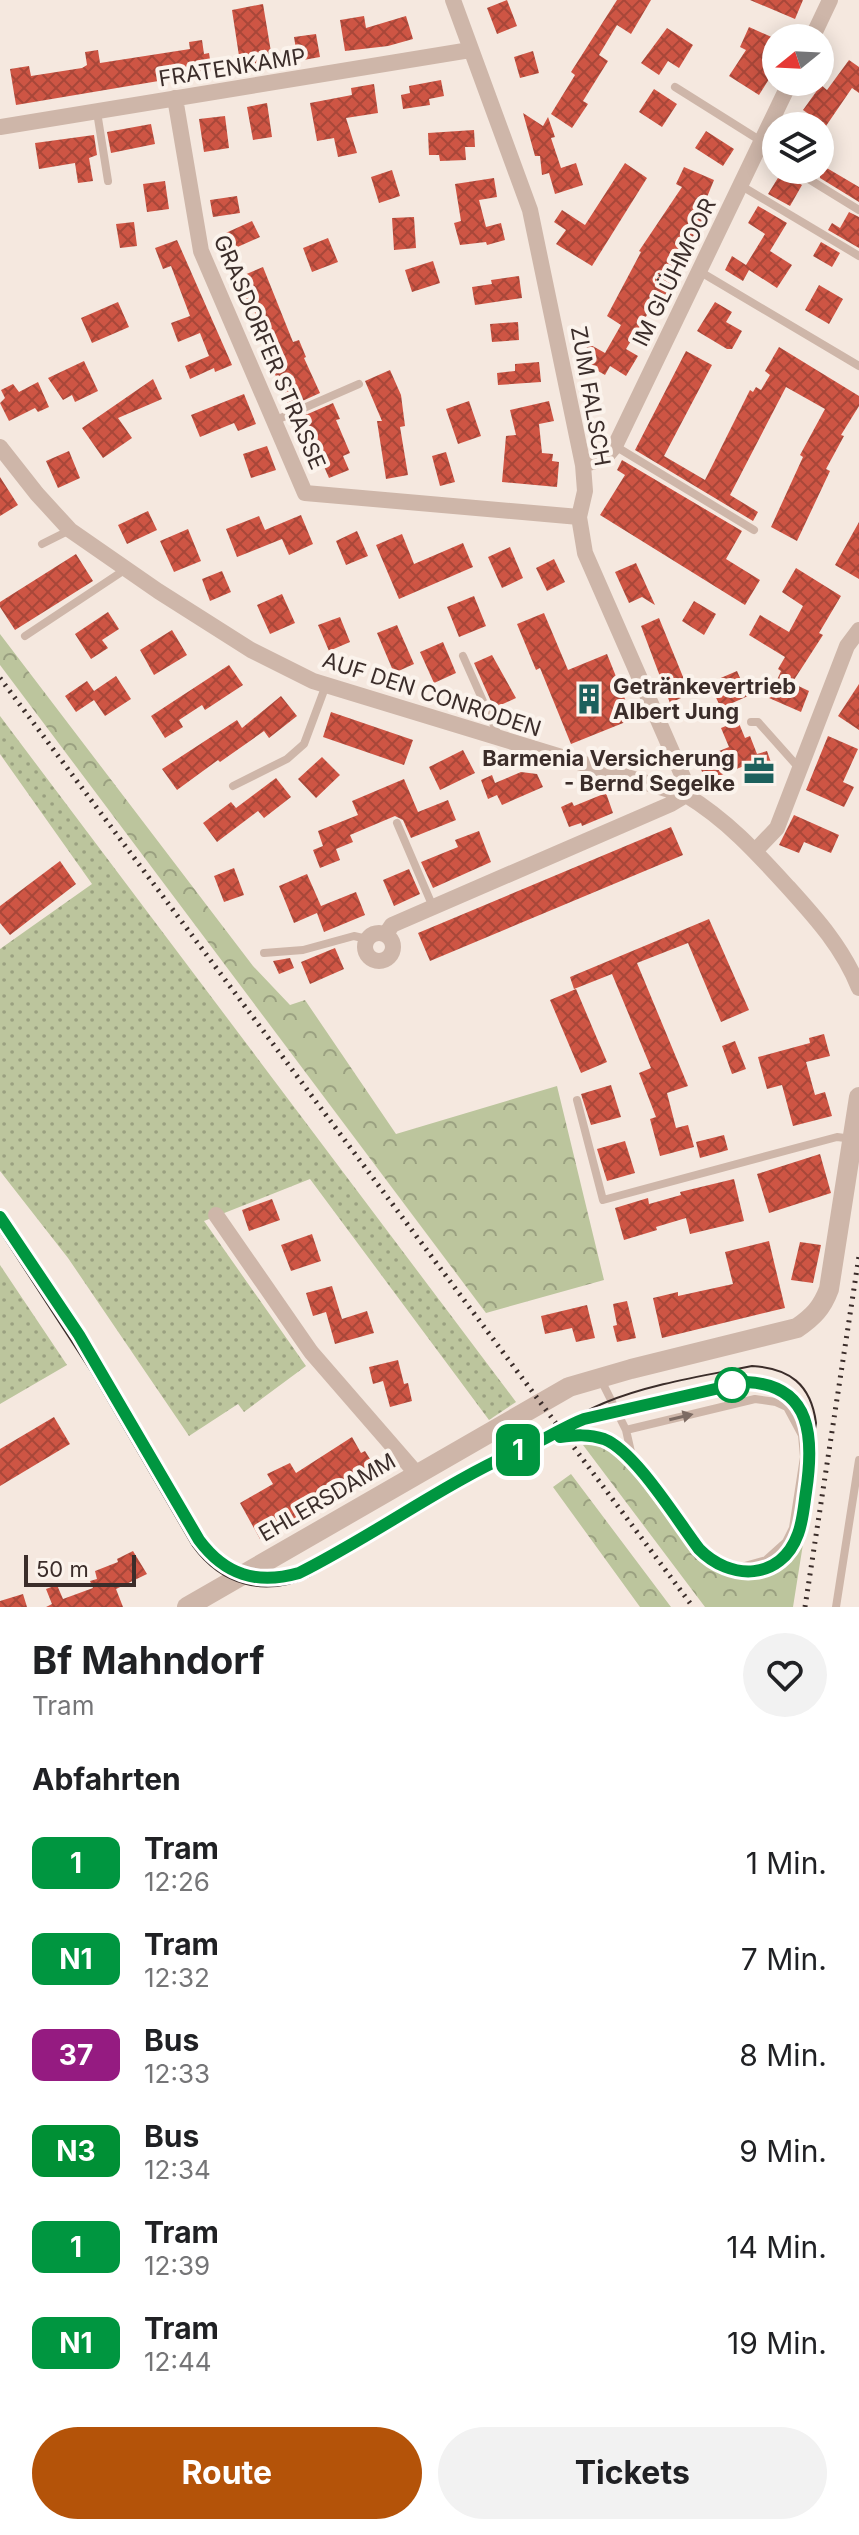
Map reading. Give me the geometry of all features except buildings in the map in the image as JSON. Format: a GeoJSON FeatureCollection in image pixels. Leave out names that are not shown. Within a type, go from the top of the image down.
{"type":"FeatureCollection","features":[{"type":"Feature","properties":{"kind":"street","name":"ZUM FALSCH"},"geometry":{"type":"LineString","coordinates":[[453,0],[530,210],[583,465],[585,491],[579,517],[585,553],[683,777],[686,795]]}},
{"type":"Feature","properties":{"kind":"street"},"geometry":{"type":"LineString","coordinates":[[819,24],[830,0]]}},
{"type":"Feature","properties":{"kind":"street","name":"FRATENKAMP"},"geometry":{"type":"LineString","coordinates":[[0,127],[470,50]]}},
{"type":"Feature","properties":{"kind":"street","name":"IM GLÜHMOOR"},"geometry":{"type":"LineString","coordinates":[[615,446],[783,96]]}},
{"type":"Feature","properties":{"kind":"street","name":"GRASDORFER STRASSE"},"geometry":{"type":"LineString","coordinates":[[175,98],[201,251],[305,493],[579,517]]}},
{"type":"Feature","properties":{"kind":"street"},"geometry":{"type":"LineString","coordinates":[[583,465],[605,458],[615,446]]}},
{"type":"Feature","properties":{"kind":"street","name":"AUF DEN CONRODEN"},"geometry":{"type":"LineString","coordinates":[[0,447],[70,530],[251,650],[326,685],[686,795],[716,813],[756,850],[831,934],[859,988]]}},
{"type":"Feature","properties":{"kind":"street"},"geometry":{"type":"LineString","coordinates":[[756,850],[777,828],[847,646],[859,630]]}},
{"type":"Feature","properties":{"kind":"street"},"geometry":{"type":"LineString","coordinates":[[386,934],[392,925],[686,795]]}},
{"type":"Feature","properties":{"kind":"street"},"geometry":{"type":"LineString","coordinates":[[375,932],[386,934],[394,948],[392,954],[383,961],[372,959],[365,945],[367,939],[375,932]]}},
{"type":"Feature","properties":{"kind":"street","name":"EHLERSDAMM"},"geometry":{"type":"LineString","coordinates":[[187,1607],[554,1395],[600,1377],[797,1328],[813,1317],[823,1305],[829,1289],[859,1097]]}},
{"type":"Feature","properties":{"kind":"street"},"geometry":{"type":"LineString","coordinates":[[216,1215],[311,1352],[416,1473]]}},
{"type":"Feature","properties":{"kind":"lane"},"geometry":{"type":"LineString","coordinates":[[675,87],[760,145]]}},
{"type":"Feature","properties":{"kind":"lane"},"geometry":{"type":"LineString","coordinates":[[97,111],[108,181]]}},
{"type":"Feature","properties":{"kind":"lane"},"geometry":{"type":"LineString","coordinates":[[817,184],[859,210]]}},
{"type":"Feature","properties":{"kind":"lane"},"geometry":{"type":"LineString","coordinates":[[740,185],[859,256]]}},
{"type":"Feature","properties":{"kind":"lane"},"geometry":{"type":"LineString","coordinates":[[699,271],[859,366]]}},
{"type":"Feature","properties":{"kind":"lane"},"geometry":{"type":"LineString","coordinates":[[274,421],[359,384]]}},
{"type":"Feature","properties":{"kind":"lane"},"geometry":{"type":"LineString","coordinates":[[615,446],[754,530]]}},
{"type":"Feature","properties":{"kind":"lane"},"geometry":{"type":"LineString","coordinates":[[42,544],[70,530]]}},
{"type":"Feature","properties":{"kind":"lane"},"geometry":{"type":"LineString","coordinates":[[25,636],[126,569]]}},
{"type":"Feature","properties":{"kind":"lane"},"geometry":{"type":"LineString","coordinates":[[463,656],[499,738]]}},
{"type":"Feature","properties":{"kind":"lane"},"geometry":{"type":"LineString","coordinates":[[233,786],[287,759],[304,744],[326,685]]}},
{"type":"Feature","properties":{"kind":"lane"},"geometry":{"type":"LineString","coordinates":[[751,722],[758,722],[765,728],[800,769]]}},
{"type":"Feature","properties":{"kind":"lane"},"geometry":{"type":"LineString","coordinates":[[397,823],[433,907]]}},
{"type":"Feature","properties":{"kind":"lane"},"geometry":{"type":"LineString","coordinates":[[264,953],[303,950],[354,936],[367,939]]}},
{"type":"Feature","properties":{"kind":"lane"},"geometry":{"type":"LineString","coordinates":[[577,1100],[603,1200],[837,1137],[854,1139]]}},
{"type":"Feature","properties":{"kind":"lane"},"geometry":{"type":"LineString","coordinates":[[600,1377],[626,1430],[633,1461],[699,1549],[717,1561],[741,1567],[766,1560],[786,1542],[793,1528],[804,1457],[802,1435],[787,1407],[755,1399],[626,1430]]}},
{"type":"Feature","properties":{"kind":"lane"},"geometry":{"type":"LineString","coordinates":[[836,1607],[859,1460]]}},
{"type":"Feature","properties":{"kind":"green space"},"geometry":{"type":"Polygon","coordinates":[[[0,634],[253,966],[290,1005],[305,1000],[396,1134],[557,1086],[604,1280],[486,1313],[0,665],[0,634]]]}},
{"type":"Feature","properties":{"kind":"green space"},"geometry":{"type":"Polygon","coordinates":[[[0,716],[516,1402],[489,1420],[310,1179],[204,1221],[306,1366],[244,1412],[238,1404],[189,1436],[68,1258],[0,1171],[0,949],[92,884],[0,754],[0,716]]]}},
{"type":"Feature","properties":{"kind":"green space"},"geometry":{"type":"Polygon","coordinates":[[[0,1265],[67,1365],[0,1404],[0,1265]]]}},
{"type":"Feature","properties":{"kind":"green space"},"geometry":{"type":"Polygon","coordinates":[[[583,1445],[605,1445],[617,1452],[693,1553],[722,1574],[750,1578],[763,1574],[790,1557],[803,1544],[793,1607],[705,1607],[583,1445]]]}},
{"type":"Feature","properties":{"kind":"green space"},"geometry":{"type":"Polygon","coordinates":[[[571,1474],[671,1607],[640,1607],[553,1487],[571,1474]]]}},
{"type":"Feature","properties":{"kind":"tram line"},"geometry":{"type":"LineString","coordinates":[[0,1217],[79,1335],[199,1540],[220,1562],[243,1574],[269,1578],[299,1573],[502,1456],[526,1446],[539,1442],[553,1438],[566,1436],[593,1436],[617,1447],[656,1488],[699,1549],[723,1567],[745,1572],[767,1567],[787,1552],[798,1530],[816,1423],[813,1409],[796,1381],[777,1370],[752,1366],[658,1386],[591,1409],[564,1424],[551,1432],[538,1440],[525,1448],[512,1456],[310,1576],[277,1586],[246,1584],[231,1579],[217,1571],[193,1546],[91,1371],[0,1231]]}},
{"type":"Feature","properties":{"kind":"tram line","name":"1"},"geometry":{"type":"LineString","coordinates":[[0,1217],[79,1335],[199,1540],[216,1561],[233,1572],[256,1579],[282,1578],[299,1573],[485,1465],[531,1446],[561,1428],[584,1419],[746,1382],[763,1383],[782,1390],[793,1400],[807,1424],[811,1457],[797,1536],[783,1557],[772,1565],[749,1572],[723,1568],[710,1561],[699,1549],[619,1447],[591,1436],[560,1437]]}},
{"type":"Feature","properties":{"kind":"tram line"},"geometry":{"type":"LineString","coordinates":[[588,1419],[746,1382],[769,1386],[787,1396],[801,1412],[809,1434]]}},
{"type":"Feature","properties":{"kind":"railway"},"geometry":{"type":"LineString","coordinates":[[0,678],[693,1607]]}},
{"type":"Feature","properties":{"kind":"railway"},"geometry":{"type":"LineString","coordinates":[[805,1607],[859,1256]]}},
{"type":"Feature","properties":{"kind":"place","name":"Getränkevertrieb Albert Jung"},"geometry":{"type":"Point","coordinates":[589,699]}},
{"type":"Feature","properties":{"kind":"place","name":"Barmenia Versicherung - Bernd Segelke"},"geometry":{"type":"Point","coordinates":[759,771]}}]}
